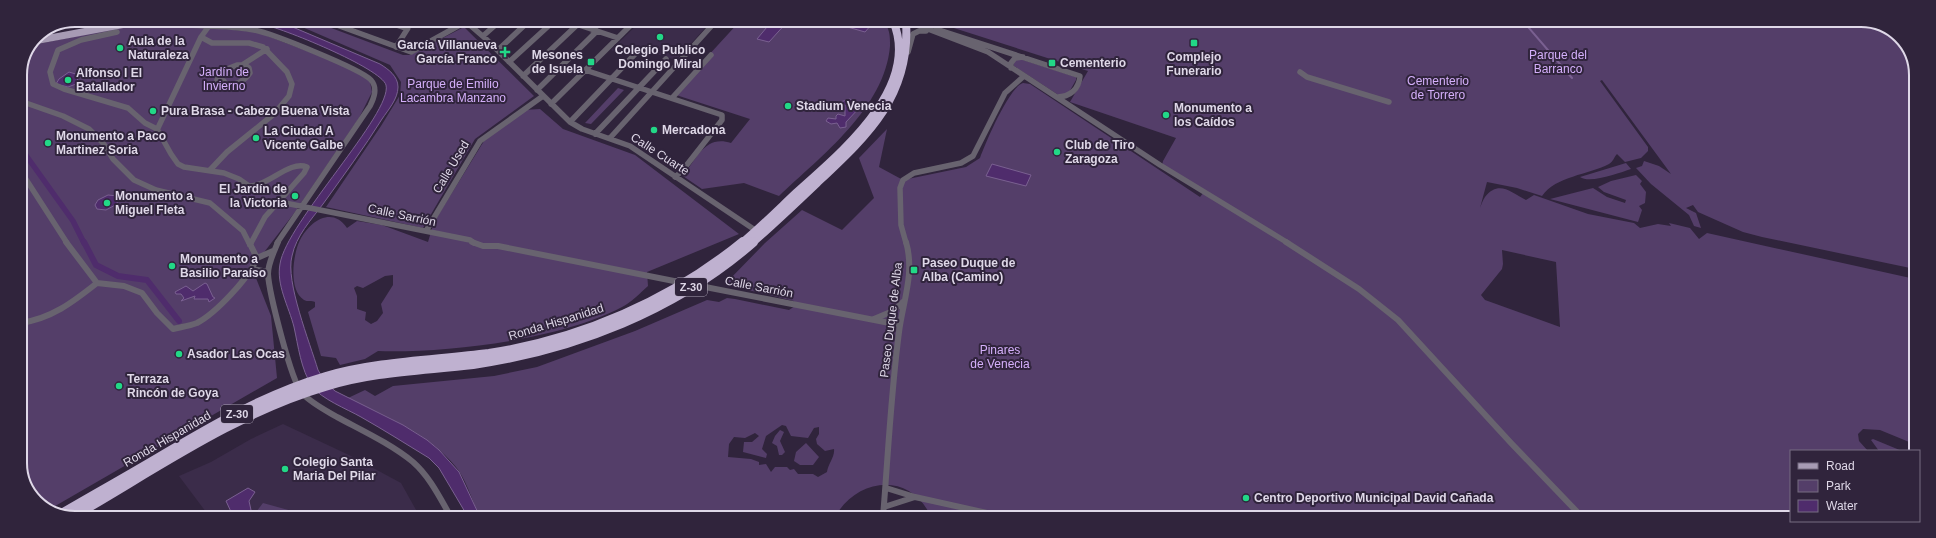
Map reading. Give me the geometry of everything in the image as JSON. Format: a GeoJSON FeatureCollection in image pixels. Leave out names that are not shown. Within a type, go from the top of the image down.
{"type":"FeatureCollection","features":[{"type":"Feature","properties":{"kind":"highway","name":"Ronda Hispanidad"},"geometry":{"type":"LineString","coordinates":[[759,231],[845,148],[863,129],[881,104],[894,76],[899,58],[900,38],[897,27]]}},
{"type":"Feature","properties":{"kind":"highway","name":"Ronda Hispanidad"},"geometry":{"type":"LineString","coordinates":[[72,511],[195,441],[248,415],[284,395],[349,375],[509,350],[588,328],[623,315],[666,294],[716,262],[759,231],[854,148],[870,131],[888,105],[895,90],[907,56],[907,27]]}},
{"type":"Feature","properties":{"kind":"main road"},"geometry":{"type":"LineString","coordinates":[[54,33],[85,27]]}},
{"type":"Feature","properties":{"kind":"main road"},"geometry":{"type":"LineString","coordinates":[[43,39],[109,27]]}},
{"type":"Feature","properties":{"kind":"street"},"geometry":{"type":"LineString","coordinates":[[157,130],[201,38],[208,27]]}},
{"type":"Feature","properties":{"kind":"street"},"geometry":{"type":"LineString","coordinates":[[228,27],[246,28],[263,32],[342,64],[368,77],[374,85],[375,95],[370,106],[279,238],[273,251],[268,272],[270,289],[289,361],[297,385],[302,393],[321,408],[395,449],[414,463],[430,481],[448,511]]}},
{"type":"Feature","properties":{"kind":"street"},"geometry":{"type":"LineString","coordinates":[[342,27],[396,48],[412,52],[456,27]]}},
{"type":"Feature","properties":{"kind":"street"},"geometry":{"type":"LineString","coordinates":[[396,48],[408,27]]}},
{"type":"Feature","properties":{"kind":"street","name":"Calle Cuarte"},"geometry":{"type":"LineString","coordinates":[[473,27],[570,122],[595,134],[630,146],[759,231]]}},
{"type":"Feature","properties":{"kind":"street"},"geometry":{"type":"LineString","coordinates":[[483,36],[493,27]]}},
{"type":"Feature","properties":{"kind":"street"},"geometry":{"type":"LineString","coordinates":[[498,50],[523,27]]}},
{"type":"Feature","properties":{"kind":"street"},"geometry":{"type":"LineString","coordinates":[[509,62],[547,27]]}},
{"type":"Feature","properties":{"kind":"street"},"geometry":{"type":"LineString","coordinates":[[523,76],[575,27]]}},
{"type":"Feature","properties":{"kind":"street"},"geometry":{"type":"LineString","coordinates":[[584,27],[618,38]]}},
{"type":"Feature","properties":{"kind":"street"},"geometry":{"type":"LineString","coordinates":[[537,90],[596,27]]}},
{"type":"Feature","properties":{"kind":"street"},"geometry":{"type":"LineString","coordinates":[[551,104],[629,27]]}},
{"type":"Feature","properties":{"kind":"street"},"geometry":{"type":"LineString","coordinates":[[610,138],[710,27]]}},
{"type":"Feature","properties":{"kind":"street"},"geometry":{"type":"LineString","coordinates":[[921,27],[981,48],[1160,165],[1302,252],[1382,306],[1398,320],[1511,443],[1576,511]]}},
{"type":"Feature","properties":{"kind":"street"},"geometry":{"type":"LineString","coordinates":[[934,27],[1080,76],[1080,81],[1072,93],[1070,101],[1071,107]]}},
{"type":"Feature","properties":{"kind":"street"},"geometry":{"type":"LineString","coordinates":[[907,56],[911,38],[914,33],[921,31],[936,33]]}},
{"type":"Feature","properties":{"kind":"street"},"geometry":{"type":"LineString","coordinates":[[117,32],[80,40],[58,50],[53,60],[49,78],[53,84],[61,89],[76,91],[126,106],[149,126],[157,130],[162,140],[181,166],[191,169],[210,170],[227,174],[247,186],[254,186],[267,182],[296,165],[305,165],[306,171],[260,224],[252,238],[250,245]]}},
{"type":"Feature","properties":{"kind":"street"},"geometry":{"type":"LineString","coordinates":[[201,38],[205,41],[217,43],[242,42],[255,44],[267,49],[289,74],[292,86],[290,92],[266,122],[226,154],[210,170]]}},
{"type":"Feature","properties":{"kind":"street"},"geometry":{"type":"LineString","coordinates":[[242,65],[249,68],[249,75],[241,81],[227,86],[224,81],[216,79],[228,68],[242,65],[267,49]]}},
{"type":"Feature","properties":{"kind":"street"},"geometry":{"type":"LineString","coordinates":[[570,122],[637,52]]}},
{"type":"Feature","properties":{"kind":"street"},"geometry":{"type":"LineString","coordinates":[[672,98],[711,55]]}},
{"type":"Feature","properties":{"kind":"street"},"geometry":{"type":"LineString","coordinates":[[1012,68],[1011,63],[1013,60],[1026,57]]}},
{"type":"Feature","properties":{"kind":"street"},"geometry":{"type":"LineString","coordinates":[[595,134],[666,59]]}},
{"type":"Feature","properties":{"kind":"street"},"geometry":{"type":"LineString","coordinates":[[585,70],[722,115],[722,120],[682,171],[675,177]]}},
{"type":"Feature","properties":{"kind":"street"},"geometry":{"type":"LineString","coordinates":[[1300,72],[1307,77],[1389,102]]}},
{"type":"Feature","properties":{"kind":"street","name":"Paseo Duque de Alba"},"geometry":{"type":"LineString","coordinates":[[884,511],[900,325],[910,278],[910,260],[901,225],[899,196],[902,182],[914,172],[961,163],[973,156],[1006,93],[1024,76]]}},
{"type":"Feature","properties":{"kind":"street"},"geometry":{"type":"LineString","coordinates":[[1055,96],[1066,97],[1072,93]]}},
{"type":"Feature","properties":{"kind":"street","name":"Calle Used"},"geometry":{"type":"LineString","coordinates":[[426,231],[480,141],[543,96]]}},
{"type":"Feature","properties":{"kind":"street"},"geometry":{"type":"LineString","coordinates":[[27,103],[63,116],[89,129],[103,143],[113,159],[134,180],[156,190],[210,203],[243,231],[257,258]]}},
{"type":"Feature","properties":{"kind":"street"},"geometry":{"type":"LineString","coordinates":[[149,126],[161,122]]}},
{"type":"Feature","properties":{"kind":"street"},"geometry":{"type":"LineString","coordinates":[[27,181],[77,258],[97,283]]}},
{"type":"Feature","properties":{"kind":"street","name":"Calle Sarrión"},"geometry":{"type":"LineString","coordinates":[[280,202],[470,240],[473,243],[487,246],[498,246],[900,325]]}},
{"type":"Feature","properties":{"kind":"street"},"geometry":{"type":"LineString","coordinates":[[243,231],[250,230],[260,224]]}},
{"type":"Feature","properties":{"kind":"street"},"geometry":{"type":"LineString","coordinates":[[27,322],[52,314],[97,283],[124,286],[142,293],[157,313],[173,329],[192,325],[201,320],[252,269],[257,258],[273,251]]}},
{"type":"Feature","properties":{"kind":"street"},"geometry":{"type":"LineString","coordinates":[[252,269],[268,272]]}},
{"type":"Feature","properties":{"kind":"street"},"geometry":{"type":"LineString","coordinates":[[871,320],[893,311],[905,299]]}},
{"type":"Feature","properties":{"kind":"street"},"geometry":{"type":"LineString","coordinates":[[886,488],[915,497],[978,511]]}},
{"type":"Feature","properties":{"kind":"street"},"geometry":{"type":"LineString","coordinates":[[884,507],[915,497]]}},
{"type":"Feature","properties":{"kind":"shaded area","name":"Colegio Publico Domingo Miral"},"geometry":{"type":"Polygon","coordinates":[[[635,27],[706,27],[676,60],[636,48],[628,56],[611,50],[635,27]]]}},
{"type":"Feature","properties":{"kind":"shaded area","name":"Colegio Santa Maria Del Pilar"},"geometry":{"type":"Polygon","coordinates":[[[283,424],[349,455],[401,483],[417,511],[205,511],[179,476],[211,462],[251,439],[283,424]]]}},
{"type":"Feature","properties":{"kind":"green space","name":"Jardín de Invierno"},"geometry":{"type":"Polygon","coordinates":[[[122,27],[202,27],[257,32],[341,64],[365,77],[370,82],[372,92],[359,118],[295,212],[252,268],[271,316],[277,378],[55,506],[43,499],[33,487],[27,466],[27,75],[31,57],[39,44],[122,27]]]}},
{"type":"Feature","properties":{"kind":"green space","name":"Parque de Emilio Lacambra Manzano"},"geometry":{"type":"Polygon","coordinates":[[[302,27],[329,27],[403,55],[410,55],[464,27],[534,96],[475,139],[423,228],[326,207],[381,126],[400,95],[401,82],[390,65],[302,27]]]}},
{"type":"Feature","properties":{"kind":"green space","name":"Stadium Venecia"},"geometry":{"type":"Polygon","coordinates":[[[734,27],[887,27],[889,32],[890,46],[886,69],[864,110],[831,147],[779,196],[744,183],[702,189],[683,176],[702,150],[714,142],[722,141],[731,143],[750,119],[673,94],[734,27]]]}},
{"type":"Feature","properties":{"kind":"green space"},"geometry":{"type":"Polygon","coordinates":[[[951,27],[1867,27],[1882,32],[1895,41],[1899,46],[1904,54],[1909,72],[1909,268],[1743,232],[1698,212],[1693,205],[1686,208],[1696,213],[1701,228],[1694,226],[1689,215],[1651,184],[1636,168],[1642,166],[1644,161],[1659,166],[1671,174],[1602,80],[1600,81],[1648,147],[1648,151],[1641,158],[1625,162],[1617,154],[1609,164],[1555,184],[1542,196],[1517,188],[1487,182],[1480,208],[1485,197],[1490,192],[1500,188],[1510,191],[1526,200],[1534,195],[1588,214],[1634,223],[1640,228],[1658,224],[1671,226],[1669,223],[1690,228],[1699,239],[1707,233],[1909,278],[1909,442],[1880,430],[1863,429],[1858,434],[1859,441],[1867,450],[1790,450],[1790,511],[927,511],[922,502],[911,492],[898,486],[884,485],[870,487],[856,494],[840,511],[477,511],[463,478],[456,467],[445,455],[420,435],[392,419],[348,398],[365,390],[375,396],[393,386],[494,376],[537,367],[635,331],[707,300],[719,302],[727,298],[789,310],[795,306],[794,301],[744,289],[745,285],[728,284],[727,282],[765,243],[802,210],[842,230],[874,198],[859,158],[887,129],[879,167],[903,180],[966,167],[980,158],[992,129],[1011,94],[1023,83],[1030,84],[1200,197],[1204,192],[1162,166],[1163,161],[1176,138],[1070,102],[1088,71],[951,27]],[[1502,250],[1502,269],[1481,295],[1485,300],[1560,327],[1556,262],[1502,250]],[[782,425],[766,436],[762,449],[767,454],[766,458],[743,452],[744,442],[752,442],[759,436],[755,433],[745,438],[734,437],[729,444],[728,457],[751,459],[759,462],[759,465],[766,464],[771,472],[775,467],[787,467],[790,470],[794,469],[798,474],[813,474],[818,477],[827,472],[834,449],[825,451],[817,444],[816,439],[819,434],[819,427],[814,428],[808,438],[791,436],[786,426],[782,425]]]}},
{"type":"Feature","properties":{"kind":"green space"},"geometry":{"type":"Polygon","coordinates":[[[1020,59],[1076,77],[1076,80],[1068,94],[1057,94],[1014,66],[1014,61],[1020,59]]]}},
{"type":"Feature","properties":{"kind":"green space"},"geometry":{"type":"Polygon","coordinates":[[[618,88],[624,90],[591,124],[585,123],[618,88]]]}},
{"type":"Feature","properties":{"kind":"green space"},"geometry":{"type":"Polygon","coordinates":[[[540,109],[563,129],[635,155],[739,234],[647,272],[648,286],[629,303],[596,318],[567,328],[536,336],[469,347],[437,350],[378,351],[365,359],[340,365],[336,358],[321,356],[308,312],[315,307],[315,302],[305,301],[299,295],[294,280],[293,272],[295,254],[304,233],[315,222],[328,217],[341,221],[347,228],[357,221],[382,225],[428,242],[434,222],[484,141],[524,110],[540,109]],[[393,275],[385,276],[363,288],[357,286],[354,288],[357,296],[357,309],[366,312],[365,320],[371,324],[377,321],[383,313],[381,304],[393,285],[393,275]]]}},
{"type":"Feature","properties":{"kind":"green space"},"geometry":{"type":"Polygon","coordinates":[[[1626,163],[1631,169],[1597,179],[1585,179],[1580,177],[1626,163]]]}},
{"type":"Feature","properties":{"kind":"green space"},"geometry":{"type":"Polygon","coordinates":[[[1636,175],[1642,181],[1640,184],[1646,192],[1645,203],[1639,206],[1642,210],[1638,222],[1550,199],[1593,188],[1607,197],[1625,203],[1626,200],[1604,192],[1598,187],[1611,181],[1636,175]]]}},
{"type":"Feature","properties":{"kind":"green space"},"geometry":{"type":"Polygon","coordinates":[[[780,430],[784,432],[780,441],[785,452],[782,455],[779,455],[777,446],[772,443],[780,430]]]}},
{"type":"Feature","properties":{"kind":"green space"},"geometry":{"type":"Polygon","coordinates":[[[1873,439],[1900,450],[1878,450],[1871,440],[1873,439]]]}},
{"type":"Feature","properties":{"kind":"green space"},"geometry":{"type":"Polygon","coordinates":[[[806,443],[819,457],[813,465],[800,465],[794,461],[796,452],[806,443]]]}},
{"type":"Feature","properties":{"kind":"green space"},"geometry":{"type":"Polygon","coordinates":[[[263,503],[292,511],[257,511],[263,503]]]}},
{"type":"Feature","properties":{"kind":"water"},"geometry":{"type":"Polygon","coordinates":[[[272,27],[293,27],[380,64],[394,76],[398,83],[398,91],[392,104],[368,141],[304,228],[292,256],[292,281],[295,296],[304,329],[318,370],[325,382],[335,391],[403,425],[427,440],[439,450],[459,472],[477,511],[464,511],[439,468],[429,458],[370,422],[321,395],[312,386],[305,373],[294,327],[281,288],[279,272],[280,264],[287,246],[300,223],[373,119],[384,99],[386,85],[380,78],[349,59],[288,32],[272,27]]]}},
{"type":"Feature","properties":{"kind":"water"},"geometry":{"type":"Polygon","coordinates":[[[767,27],[783,27],[769,42],[757,39],[767,27]]]}},
{"type":"Feature","properties":{"kind":"water"},"geometry":{"type":"Polygon","coordinates":[[[848,27],[869,27],[865,32],[848,27]]]}},
{"type":"Feature","properties":{"kind":"water"},"geometry":{"type":"Polygon","coordinates":[[[69,72],[79,75],[76,84],[68,87],[56,84],[59,79],[69,72]]]}},
{"type":"Feature","properties":{"kind":"water"},"geometry":{"type":"Polygon","coordinates":[[[850,99],[861,103],[861,106],[846,122],[846,127],[840,128],[837,123],[831,124],[826,121],[828,118],[836,119],[838,114],[845,116],[845,105],[839,105],[837,103],[850,99]]]}},
{"type":"Feature","properties":{"kind":"water"},"geometry":{"type":"Polygon","coordinates":[[[992,164],[1031,175],[1026,186],[986,176],[992,164]]]}},
{"type":"Feature","properties":{"kind":"water"},"geometry":{"type":"Polygon","coordinates":[[[108,195],[118,196],[117,204],[106,210],[97,209],[95,205],[98,200],[108,195]]]}},
{"type":"Feature","properties":{"kind":"water"},"geometry":{"type":"Polygon","coordinates":[[[205,283],[215,298],[209,302],[208,299],[194,299],[195,296],[181,301],[184,298],[181,294],[176,294],[175,292],[186,286],[193,291],[205,283]]]}},
{"type":"Feature","properties":{"kind":"water"},"geometry":{"type":"Polygon","coordinates":[[[248,488],[255,492],[249,501],[251,510],[249,511],[231,511],[226,501],[248,488]]]}},
{"type":"Feature","properties":{"kind":"waterway"},"geometry":{"type":"LineString","coordinates":[[1528,27],[1572,78]]}},
{"type":"Feature","properties":{"kind":"waterway"},"geometry":{"type":"LineString","coordinates":[[27,157],[73,221],[84,243]]}},
{"type":"Feature","properties":{"kind":"waterway"},"geometry":{"type":"LineString","coordinates":[[84,242],[96,265],[118,276],[147,280],[179,321]]}},
{"type":"Feature","properties":{"kind":"place","name":"Colegio Publico Domingo Miral"},"geometry":{"type":"Point","coordinates":[660,37]}},
{"type":"Feature","properties":{"kind":"place","name":"Complejo Funerario"},"geometry":{"type":"Point","coordinates":[1194,43]}},
{"type":"Feature","properties":{"kind":"place","name":"Aula de la Naturaleza"},"geometry":{"type":"Point","coordinates":[120,48]}},
{"type":"Feature","properties":{"kind":"place","name":"García Villanueva García Franco"},"geometry":{"type":"Point","coordinates":[505,52]}},
{"type":"Feature","properties":{"kind":"place","name":"Mesones de Isuela"},"geometry":{"type":"Point","coordinates":[591,62]}},
{"type":"Feature","properties":{"kind":"place","name":"Cementerio"},"geometry":{"type":"Point","coordinates":[1052,63]}},
{"type":"Feature","properties":{"kind":"place","name":"Alfonso I El Batallador"},"geometry":{"type":"Point","coordinates":[68,80]}},
{"type":"Feature","properties":{"kind":"place","name":"Stadium Venecia"},"geometry":{"type":"Point","coordinates":[788,106]}},
{"type":"Feature","properties":{"kind":"place","name":"Pura Brasa - Cabezo Buena Vista"},"geometry":{"type":"Point","coordinates":[153,111]}},
{"type":"Feature","properties":{"kind":"place","name":"Monumento a los Caídos"},"geometry":{"type":"Point","coordinates":[1166,115]}},
{"type":"Feature","properties":{"kind":"place","name":"Mercadona"},"geometry":{"type":"Point","coordinates":[654,130]}},
{"type":"Feature","properties":{"kind":"place","name":"La Ciudad A Vicente Galbe"},"geometry":{"type":"Point","coordinates":[256,138]}},
{"type":"Feature","properties":{"kind":"place","name":"Monumento a Paco Martinez Soria"},"geometry":{"type":"Point","coordinates":[48,143]}},
{"type":"Feature","properties":{"kind":"place","name":"Club de Tiro Zaragoza"},"geometry":{"type":"Point","coordinates":[1057,152]}},
{"type":"Feature","properties":{"kind":"place","name":"El Jardín de la Victoria"},"geometry":{"type":"Point","coordinates":[295,196]}},
{"type":"Feature","properties":{"kind":"place","name":"Monumento a Miguel Fleta"},"geometry":{"type":"Point","coordinates":[107,203]}},
{"type":"Feature","properties":{"kind":"place","name":"Monumento a Basilio Paraíso"},"geometry":{"type":"Point","coordinates":[172,266]}},
{"type":"Feature","properties":{"kind":"place","name":"Paseo Duque de Alba (Camino)"},"geometry":{"type":"Point","coordinates":[914,270]}},
{"type":"Feature","properties":{"kind":"place","name":"Asador Las Ocas"},"geometry":{"type":"Point","coordinates":[179,354]}},
{"type":"Feature","properties":{"kind":"place","name":"Terraza Rincón de Goya"},"geometry":{"type":"Point","coordinates":[119,386]}},
{"type":"Feature","properties":{"kind":"place","name":"Colegio Santa Maria Del Pilar"},"geometry":{"type":"Point","coordinates":[285,469]}},
{"type":"Feature","properties":{"kind":"place","name":"Centro Deportivo Municipal David Cañada"},"geometry":{"type":"Point","coordinates":[1246,498]}},
{"type":"Feature","properties":{"kind":"park label","name":"Parque del Barranco"},"geometry":{"type":"Point","coordinates":[1558,62]}},
{"type":"Feature","properties":{"kind":"park label","name":"Cementerio de Torrero"},"geometry":{"type":"Point","coordinates":[1438,88]}},
{"type":"Feature","properties":{"kind":"park label","name":"Pinares de Venecia"},"geometry":{"type":"Point","coordinates":[1000,357]}}]}
